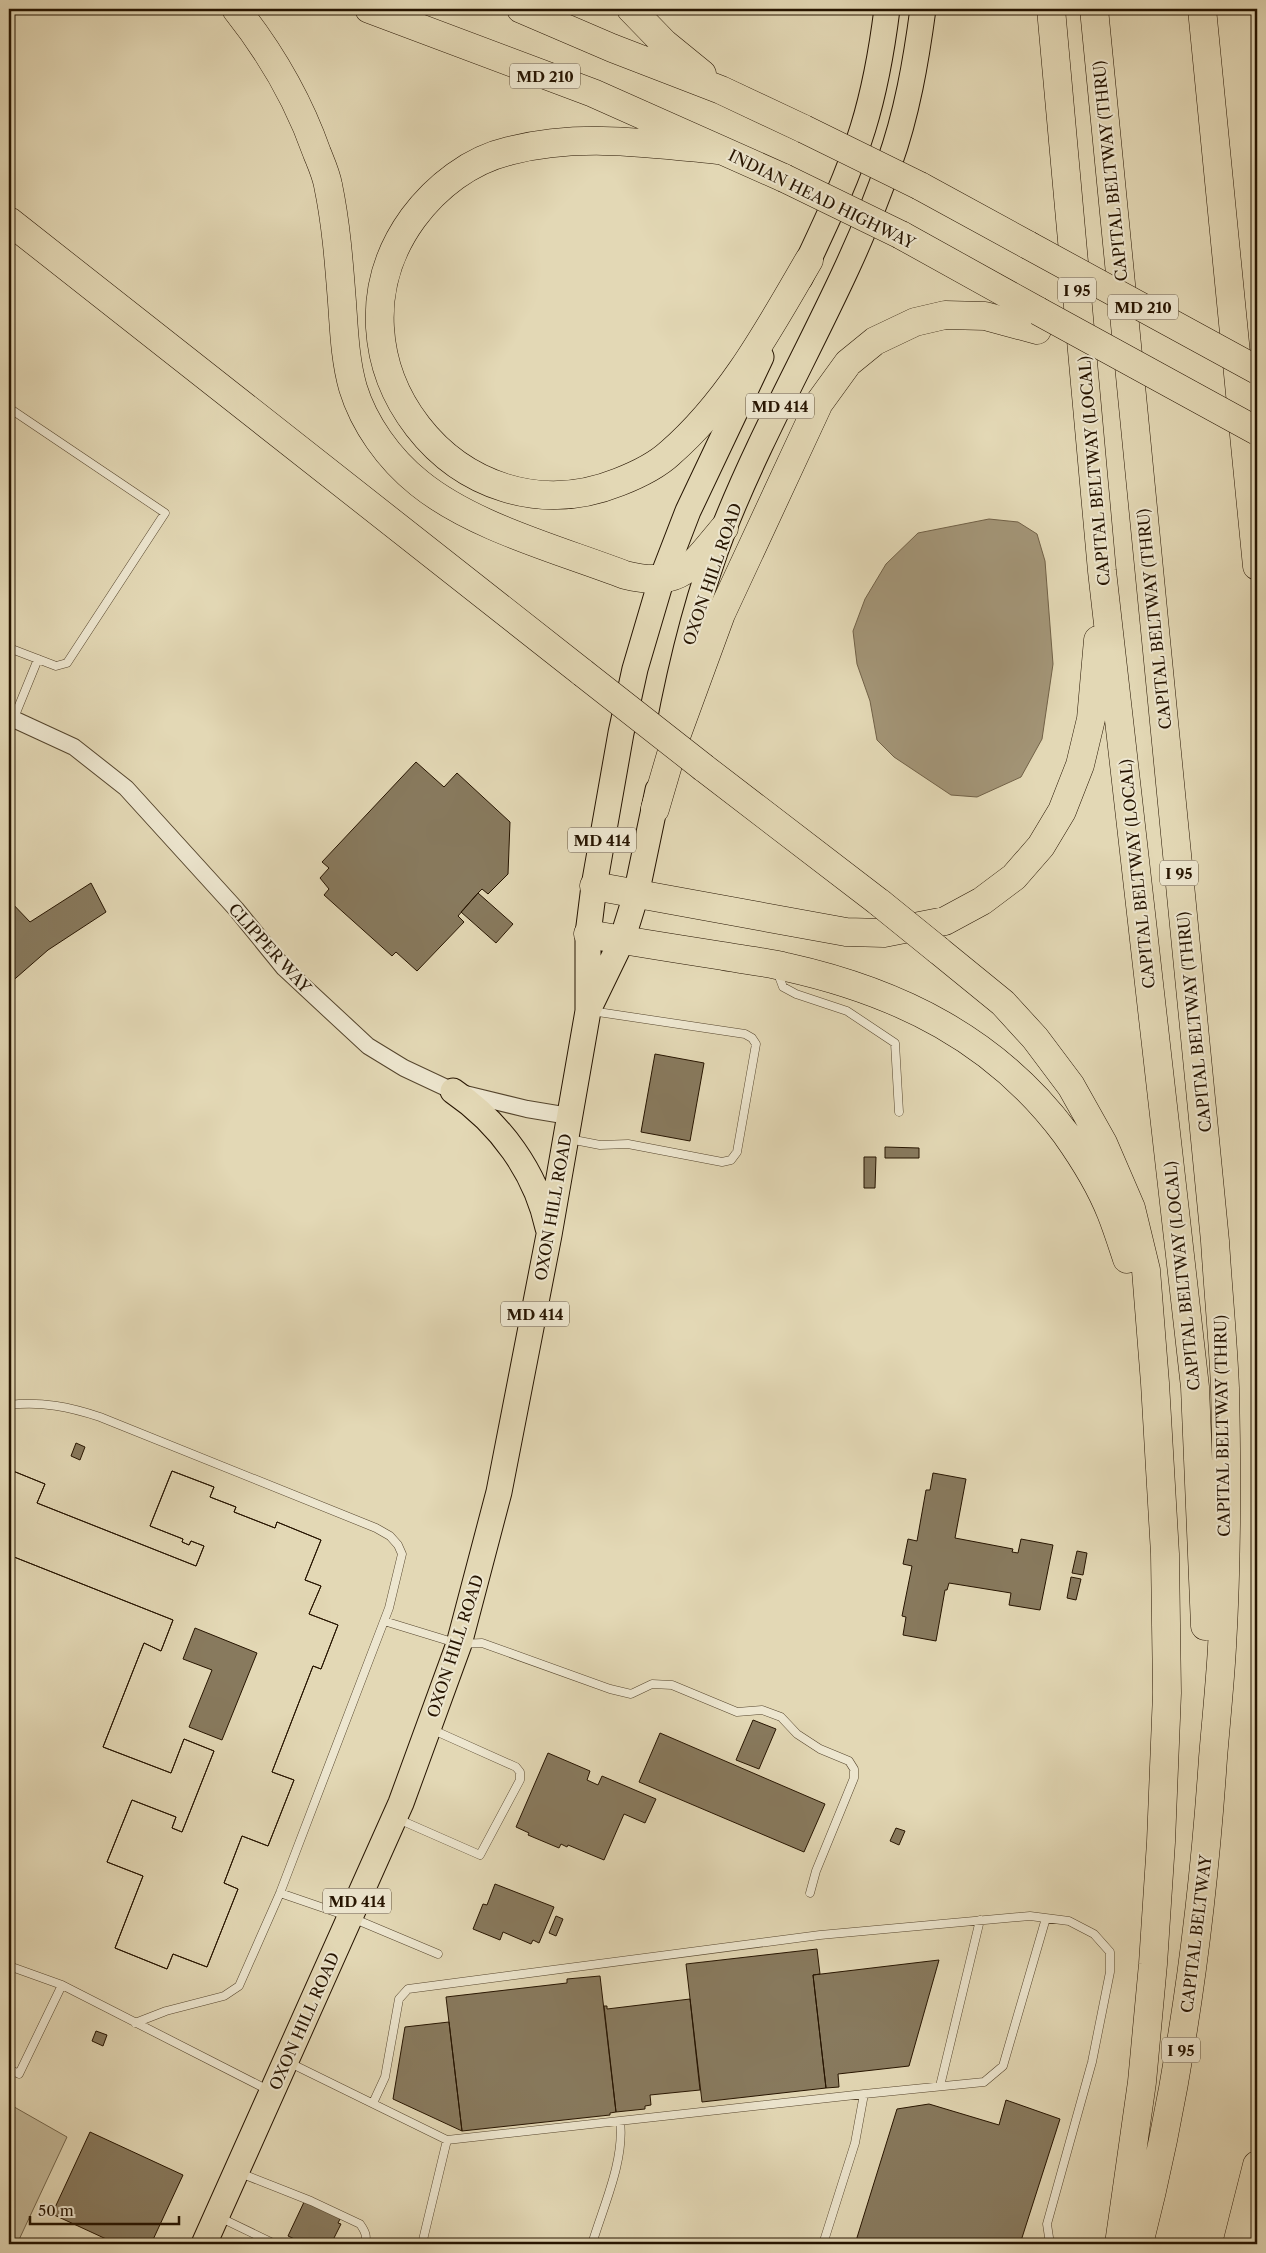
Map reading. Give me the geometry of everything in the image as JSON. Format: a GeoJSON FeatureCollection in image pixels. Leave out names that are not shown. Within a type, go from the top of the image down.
{"type":"FeatureCollection","features":[{"type":"Feature","properties":{"kind":"highway"},"geometry":{"type":"LineString","coordinates":[[236,9],[260,38],[285,79],[310,131],[328,183],[336,237],[345,346],[354,388],[371,429],[402,467],[419,483],[453,506],[498,528],[626,575],[661,581],[678,576],[698,560],[724,528]]}},
{"type":"Feature","properties":{"kind":"highway","name":"INDIAN HEAD HIGHWAY"},"geometry":{"type":"LineString","coordinates":[[368,9],[593,93],[784,178],[901,235],[1038,320],[1171,383],[1257,431]]}},
{"type":"Feature","properties":{"kind":"highway","name":"MD 210"},"geometry":{"type":"LineString","coordinates":[[521,9],[612,48],[720,90],[804,129],[920,186],[1257,370]]}},
{"type":"Feature","properties":{"kind":"highway"},"geometry":{"type":"LineString","coordinates":[[631,9],[664,43],[720,90]]}},
{"type":"Feature","properties":{"kind":"highway","name":"CAPITAL BELTWAY (LOCAL)"},"geometry":{"type":"LineString","coordinates":[[1051,9],[1102,571],[1194,1386],[1204,1582],[1206,1682],[1215,1739]]}},
{"type":"Feature","properties":{"kind":"highway","name":"CAPITAL BELTWAY (THRU)"},"geometry":{"type":"LineString","coordinates":[[1094,9],[1215,1241],[1225,1386],[1226,1479],[1222,1647],[1215,1739]]}},
{"type":"Feature","properties":{"kind":"highway"},"geometry":{"type":"LineString","coordinates":[[1202,9],[1257,566]]}},
{"type":"Feature","properties":{"kind":"highway"},"geometry":{"type":"LineString","coordinates":[[718,150],[598,140],[556,141],[506,152],[466,168],[427,200],[402,234],[386,271],[380,316],[384,359],[398,396],[419,431],[451,461],[483,480],[522,492],[558,496],[595,491],[638,474],[670,453],[711,409],[748,358],[809,260]]}},
{"type":"Feature","properties":{"kind":"highway"},"geometry":{"type":"LineString","coordinates":[[9,221],[938,950],[1003,1003],[1035,1038],[1072,1086],[1103,1143],[1131,1208],[1146,1270],[1165,1554],[1166,1723],[1161,1842],[1142,2082],[1119,2244]]}},
{"type":"Feature","properties":{"kind":"highway"},"geometry":{"type":"LineString","coordinates":[[655,809],[677,734],[721,614],[819,403],[848,362],[875,341],[915,322],[945,315],[1038,320]]}},
{"type":"Feature","properties":{"kind":"highway"},"geometry":{"type":"LineString","coordinates":[[594,886],[814,928],[846,932],[884,933],[945,921],[982,901],[1014,877],[1041,846],[1062,811],[1080,765],[1091,719],[1102,571]]}},
{"type":"Feature","properties":{"kind":"highway"},"geometry":{"type":"LineString","coordinates":[[588,934],[774,965],[834,979],[884,996],[925,1014],[968,1040],[1006,1068],[1046,1107],[1083,1158],[1111,1212],[1131,1272],[1155,1383]]}},
{"type":"Feature","properties":{"kind":"highway","name":"CAPITAL BELTWAY"},"geometry":{"type":"LineString","coordinates":[[1139,2244],[1152,2195],[1174,2090],[1192,1984],[1207,1852],[1215,1739]]}},
{"type":"Feature","properties":{"kind":"highway"},"geometry":{"type":"LineString","coordinates":[[1237,2244],[1257,2165]]}},
{"type":"Feature","properties":{"kind":"main road","name":"OXON HILL ROAD"},"geometry":{"type":"LineString","coordinates":[[204,2244],[238,2172],[394,1818],[429,1729],[459,1644],[501,1483],[549,1235],[588,1011],[588,934],[594,886],[640,648],[661,581],[688,511],[834,206],[864,126],[881,52],[887,9]]}},
{"type":"Feature","properties":{"kind":"main road","name":"OXON HILL ROAD"},"geometry":{"type":"LineString","coordinates":[[588,1011],[622,940],[636,894],[655,809],[683,660],[697,607],[724,528],[837,289],[889,164],[905,111],[923,9]]}},
{"type":"Feature","properties":{"kind":"main road"},"geometry":{"type":"LineString","coordinates":[[453,1091],[492,1122],[509,1143],[525,1167],[538,1196],[549,1235]]}},
{"type":"Feature","properties":{"kind":"street","name":"CLIPPER WAY"},"geometry":{"type":"LineString","coordinates":[[10,722],[74,747],[126,788],[236,909],[284,968],[368,1046],[404,1068],[453,1091],[527,1109],[567,1127]]}},
{"type":"Feature","properties":{"kind":"lane"},"geometry":{"type":"LineString","coordinates":[[9,408],[165,513],[67,663],[56,666],[9,648]]}},
{"type":"Feature","properties":{"kind":"lane"},"geometry":{"type":"LineString","coordinates":[[10,722],[38,659]]}},
{"type":"Feature","properties":{"kind":"lane"},"geometry":{"type":"LineString","coordinates":[[774,965],[784,987],[796,994],[848,1011],[895,1044],[898,1112]]}},
{"type":"Feature","properties":{"kind":"lane"},"geometry":{"type":"LineString","coordinates":[[567,1127],[600,1145],[628,1144],[722,1162],[731,1160],[737,1152],[756,1044],[752,1038],[745,1034],[588,1011]]}},
{"type":"Feature","properties":{"kind":"lane"},"geometry":{"type":"LineString","coordinates":[[9,1405],[46,1404],[73,1408],[100,1418],[376,1528],[390,1536],[398,1545],[402,1554],[384,1621],[280,1893],[239,1986],[224,1996],[166,2011],[135,2022]]}},
{"type":"Feature","properties":{"kind":"lane"},"geometry":{"type":"LineString","coordinates":[[384,1621],[459,1644],[482,1643],[610,1689],[631,1694],[652,1684],[672,1685],[737,1712],[762,1710],[780,1717],[797,1734],[820,1749],[849,1761],[854,1769],[854,1778],[816,1871],[810,1893]]}},
{"type":"Feature","properties":{"kind":"lane"},"geometry":{"type":"LineString","coordinates":[[394,1818],[480,1855],[520,1780],[520,1772],[516,1767],[429,1729]]}},
{"type":"Feature","properties":{"kind":"lane"},"geometry":{"type":"LineString","coordinates":[[280,1893],[350,1917],[438,1954]]}},
{"type":"Feature","properties":{"kind":"lane"},"geometry":{"type":"LineString","coordinates":[[373,2103],[385,2077],[399,1999],[408,1989],[820,1935],[1030,1916],[1068,1921],[1094,1934],[1110,1952],[1110,1972],[1092,2062],[1047,2224],[1050,2244]]}},
{"type":"Feature","properties":{"kind":"lane"},"geometry":{"type":"LineString","coordinates":[[286,2061],[447,2140],[984,2082],[1003,2066],[1046,1918]]}},
{"type":"Feature","properties":{"kind":"lane"},"geometry":{"type":"LineString","coordinates":[[940,2086],[980,1920]]}},
{"type":"Feature","properties":{"kind":"lane"},"geometry":{"type":"LineString","coordinates":[[9,1966],[62,1985],[272,2092]]}},
{"type":"Feature","properties":{"kind":"lane"},"geometry":{"type":"LineString","coordinates":[[9,2070],[19,2074],[62,1985]]}},
{"type":"Feature","properties":{"kind":"lane"},"geometry":{"type":"LineString","coordinates":[[823,2244],[855,2144],[864,2094]]}},
{"type":"Feature","properties":{"kind":"lane"},"geometry":{"type":"LineString","coordinates":[[592,2244],[619,2157],[622,2135],[620,2121]]}},
{"type":"Feature","properties":{"kind":"lane"},"geometry":{"type":"LineString","coordinates":[[422,2244],[447,2140]]}},
{"type":"Feature","properties":{"kind":"lane"},"geometry":{"type":"LineString","coordinates":[[238,2172],[311,2201],[360,2224],[365,2231],[366,2239],[364,2244]]}},
{"type":"Feature","properties":{"kind":"lane"},"geometry":{"type":"LineString","coordinates":[[217,2216],[275,2244]]}},
{"type":"Feature","properties":{"kind":"shaded area"},"geometry":{"type":"Polygon","coordinates":[[[989,519],[1018,522],[1037,534],[1045,561],[1053,664],[1042,739],[1021,777],[977,797],[951,795],[894,757],[877,740],[870,701],[857,664],[853,631],[865,599],[886,564],[918,533],[989,519]]]}},
{"type":"Feature","properties":{"kind":"shaded area"},"geometry":{"type":"Polygon","coordinates":[[[9,2104],[67,2137],[17,2244],[9,2244],[9,2104]]]}},
{"type":"Feature","properties":{"kind":"building"},"geometry":{"type":"Polygon","coordinates":[[[416,762],[444,787],[457,773],[510,822],[508,874],[488,894],[482,889],[478,893],[458,916],[464,922],[417,971],[396,952],[392,956],[324,895],[329,889],[320,878],[329,868],[322,862],[416,762]]]}},
{"type":"Feature","properties":{"kind":"building"},"geometry":{"type":"Polygon","coordinates":[[[91,883],[106,912],[48,950],[9,984],[9,900],[30,922],[91,883]]]}},
{"type":"Feature","properties":{"kind":"building"},"geometry":{"type":"Polygon","coordinates":[[[478,893],[513,924],[496,943],[461,912],[478,893]]]}},
{"type":"Feature","properties":{"kind":"building"},"geometry":{"type":"Polygon","coordinates":[[[655,1054],[704,1063],[690,1141],[641,1132],[655,1054]]]}},
{"type":"Feature","properties":{"kind":"building"},"geometry":{"type":"Polygon","coordinates":[[[885,1147],[919,1148],[919,1158],[885,1158],[885,1147]]]}},
{"type":"Feature","properties":{"kind":"building"},"geometry":{"type":"Polygon","coordinates":[[[864,1157],[876,1157],[875,1188],[864,1188],[864,1157]]]}},
{"type":"Feature","properties":{"kind":"building"},"geometry":{"type":"Polygon","coordinates":[[[76,1443],[85,1447],[80,1460],[71,1456],[76,1443]]]}},
{"type":"Feature","properties":{"kind":"building"},"geometry":{"type":"Polygon","coordinates":[[[13,1471],[45,1484],[37,1503],[196,1566],[204,1546],[191,1541],[189,1545],[182,1542],[183,1539],[150,1526],[172,1471],[214,1487],[210,1497],[236,1507],[234,1512],[275,1528],[277,1522],[321,1540],[305,1580],[321,1586],[309,1614],[338,1625],[321,1669],[313,1666],[272,1772],[294,1780],[268,1846],[242,1836],[224,1883],[238,1889],[207,1967],[173,1954],[167,1969],[115,1948],[143,1876],[107,1862],[132,1800],[176,1817],[172,1828],[182,1832],[214,1751],[184,1739],[171,1773],[103,1747],[144,1643],[161,1651],[173,1620],[9,1555],[9,1482],[13,1471]],[[195,1628],[183,1659],[212,1670],[189,1727],[222,1740],[257,1653],[195,1628]]]}},
{"type":"Feature","properties":{"kind":"building"},"geometry":{"type":"Polygon","coordinates":[[[13,1471],[45,1484],[37,1503],[196,1566],[204,1546],[191,1541],[189,1545],[182,1542],[183,1539],[150,1526],[172,1471],[214,1487],[210,1497],[236,1507],[234,1512],[275,1528],[277,1522],[321,1540],[305,1580],[321,1586],[309,1614],[338,1625],[321,1669],[313,1666],[272,1772],[294,1780],[268,1846],[242,1836],[224,1883],[238,1889],[207,1967],[173,1954],[167,1969],[115,1948],[143,1876],[107,1862],[132,1800],[176,1817],[172,1828],[182,1832],[214,1751],[184,1739],[171,1773],[103,1747],[144,1643],[161,1651],[173,1620],[9,1555],[9,1482],[13,1471]]]}},
{"type":"Feature","properties":{"kind":"building"},"geometry":{"type":"Polygon","coordinates":[[[933,1473],[966,1479],[955,1538],[1013,1549],[1012,1552],[1018,1553],[1021,1539],[1053,1545],[1040,1610],[1009,1605],[1011,1593],[949,1583],[947,1590],[945,1590],[936,1641],[903,1635],[906,1617],[902,1616],[912,1566],[903,1564],[908,1539],[917,1541],[926,1490],[930,1490],[933,1473]]]}},
{"type":"Feature","properties":{"kind":"building"},"geometry":{"type":"Polygon","coordinates":[[[1077,1551],[1087,1553],[1083,1575],[1072,1573],[1077,1551]]]}},
{"type":"Feature","properties":{"kind":"building"},"geometry":{"type":"Polygon","coordinates":[[[1071,1577],[1081,1579],[1076,1600],[1067,1598],[1071,1577]]]}},
{"type":"Feature","properties":{"kind":"building"},"geometry":{"type":"Polygon","coordinates":[[[753,1720],[776,1729],[759,1769],[736,1760],[753,1720]]]}},
{"type":"Feature","properties":{"kind":"building"},"geometry":{"type":"Polygon","coordinates":[[[660,1733],[825,1804],[804,1852],[639,1782],[660,1733]]]}},
{"type":"Feature","properties":{"kind":"building"},"geometry":{"type":"Polygon","coordinates":[[[548,1753],[590,1771],[587,1780],[598,1785],[602,1776],[656,1799],[645,1823],[624,1814],[604,1860],[568,1845],[567,1847],[561,1844],[559,1848],[528,1835],[529,1833],[516,1827],[548,1753]]]}},
{"type":"Feature","properties":{"kind":"building"},"geometry":{"type":"Polygon","coordinates":[[[896,1828],[905,1831],[899,1845],[890,1841],[896,1828]]]}},
{"type":"Feature","properties":{"kind":"building"},"geometry":{"type":"Polygon","coordinates":[[[495,1884],[554,1907],[539,1943],[533,1940],[531,1944],[503,1932],[500,1940],[473,1929],[483,1904],[487,1905],[495,1884]]]}},
{"type":"Feature","properties":{"kind":"building"},"geometry":{"type":"Polygon","coordinates":[[[556,1916],[563,1919],[556,1936],[549,1933],[556,1916]]]}},
{"type":"Feature","properties":{"kind":"building"},"geometry":{"type":"Polygon","coordinates":[[[817,1949],[820,1974],[813,1975],[826,2088],[702,2102],[686,1964],[817,1949]]]}},
{"type":"Feature","properties":{"kind":"building"},"geometry":{"type":"Polygon","coordinates":[[[939,1960],[909,2066],[838,2074],[839,2087],[826,2088],[813,1975],[939,1960]]]}},
{"type":"Feature","properties":{"kind":"building"},"geometry":{"type":"Polygon","coordinates":[[[600,1976],[616,2112],[610,2113],[610,2115],[462,2131],[446,1997],[567,1983],[567,1979],[600,1976]]]}},
{"type":"Feature","properties":{"kind":"building"},"geometry":{"type":"Polygon","coordinates":[[[690,1999],[700,2090],[650,2095],[651,2105],[645,2106],[645,2109],[616,2112],[604,2006],[607,2006],[607,2009],[690,1999]]]}},
{"type":"Feature","properties":{"kind":"building"},"geometry":{"type":"Polygon","coordinates":[[[449,2022],[462,2131],[393,2099],[405,2027],[449,2022]]]}},
{"type":"Feature","properties":{"kind":"building"},"geometry":{"type":"Polygon","coordinates":[[[96,2031],[107,2035],[103,2046],[92,2041],[96,2031]]]}},
{"type":"Feature","properties":{"kind":"building"},"geometry":{"type":"Polygon","coordinates":[[[1006,2100],[1060,2119],[1020,2244],[855,2244],[897,2109],[929,2104],[999,2125],[1006,2100]]]}},
{"type":"Feature","properties":{"kind":"building"},"geometry":{"type":"Polygon","coordinates":[[[90,2132],[183,2175],[151,2244],[117,2244],[52,2214],[90,2132]]]}},
{"type":"Feature","properties":{"kind":"building"},"geometry":{"type":"Polygon","coordinates":[[[305,2200],[341,2217],[338,2223],[341,2224],[331,2244],[305,2244],[288,2236],[305,2200]]]}}]}
